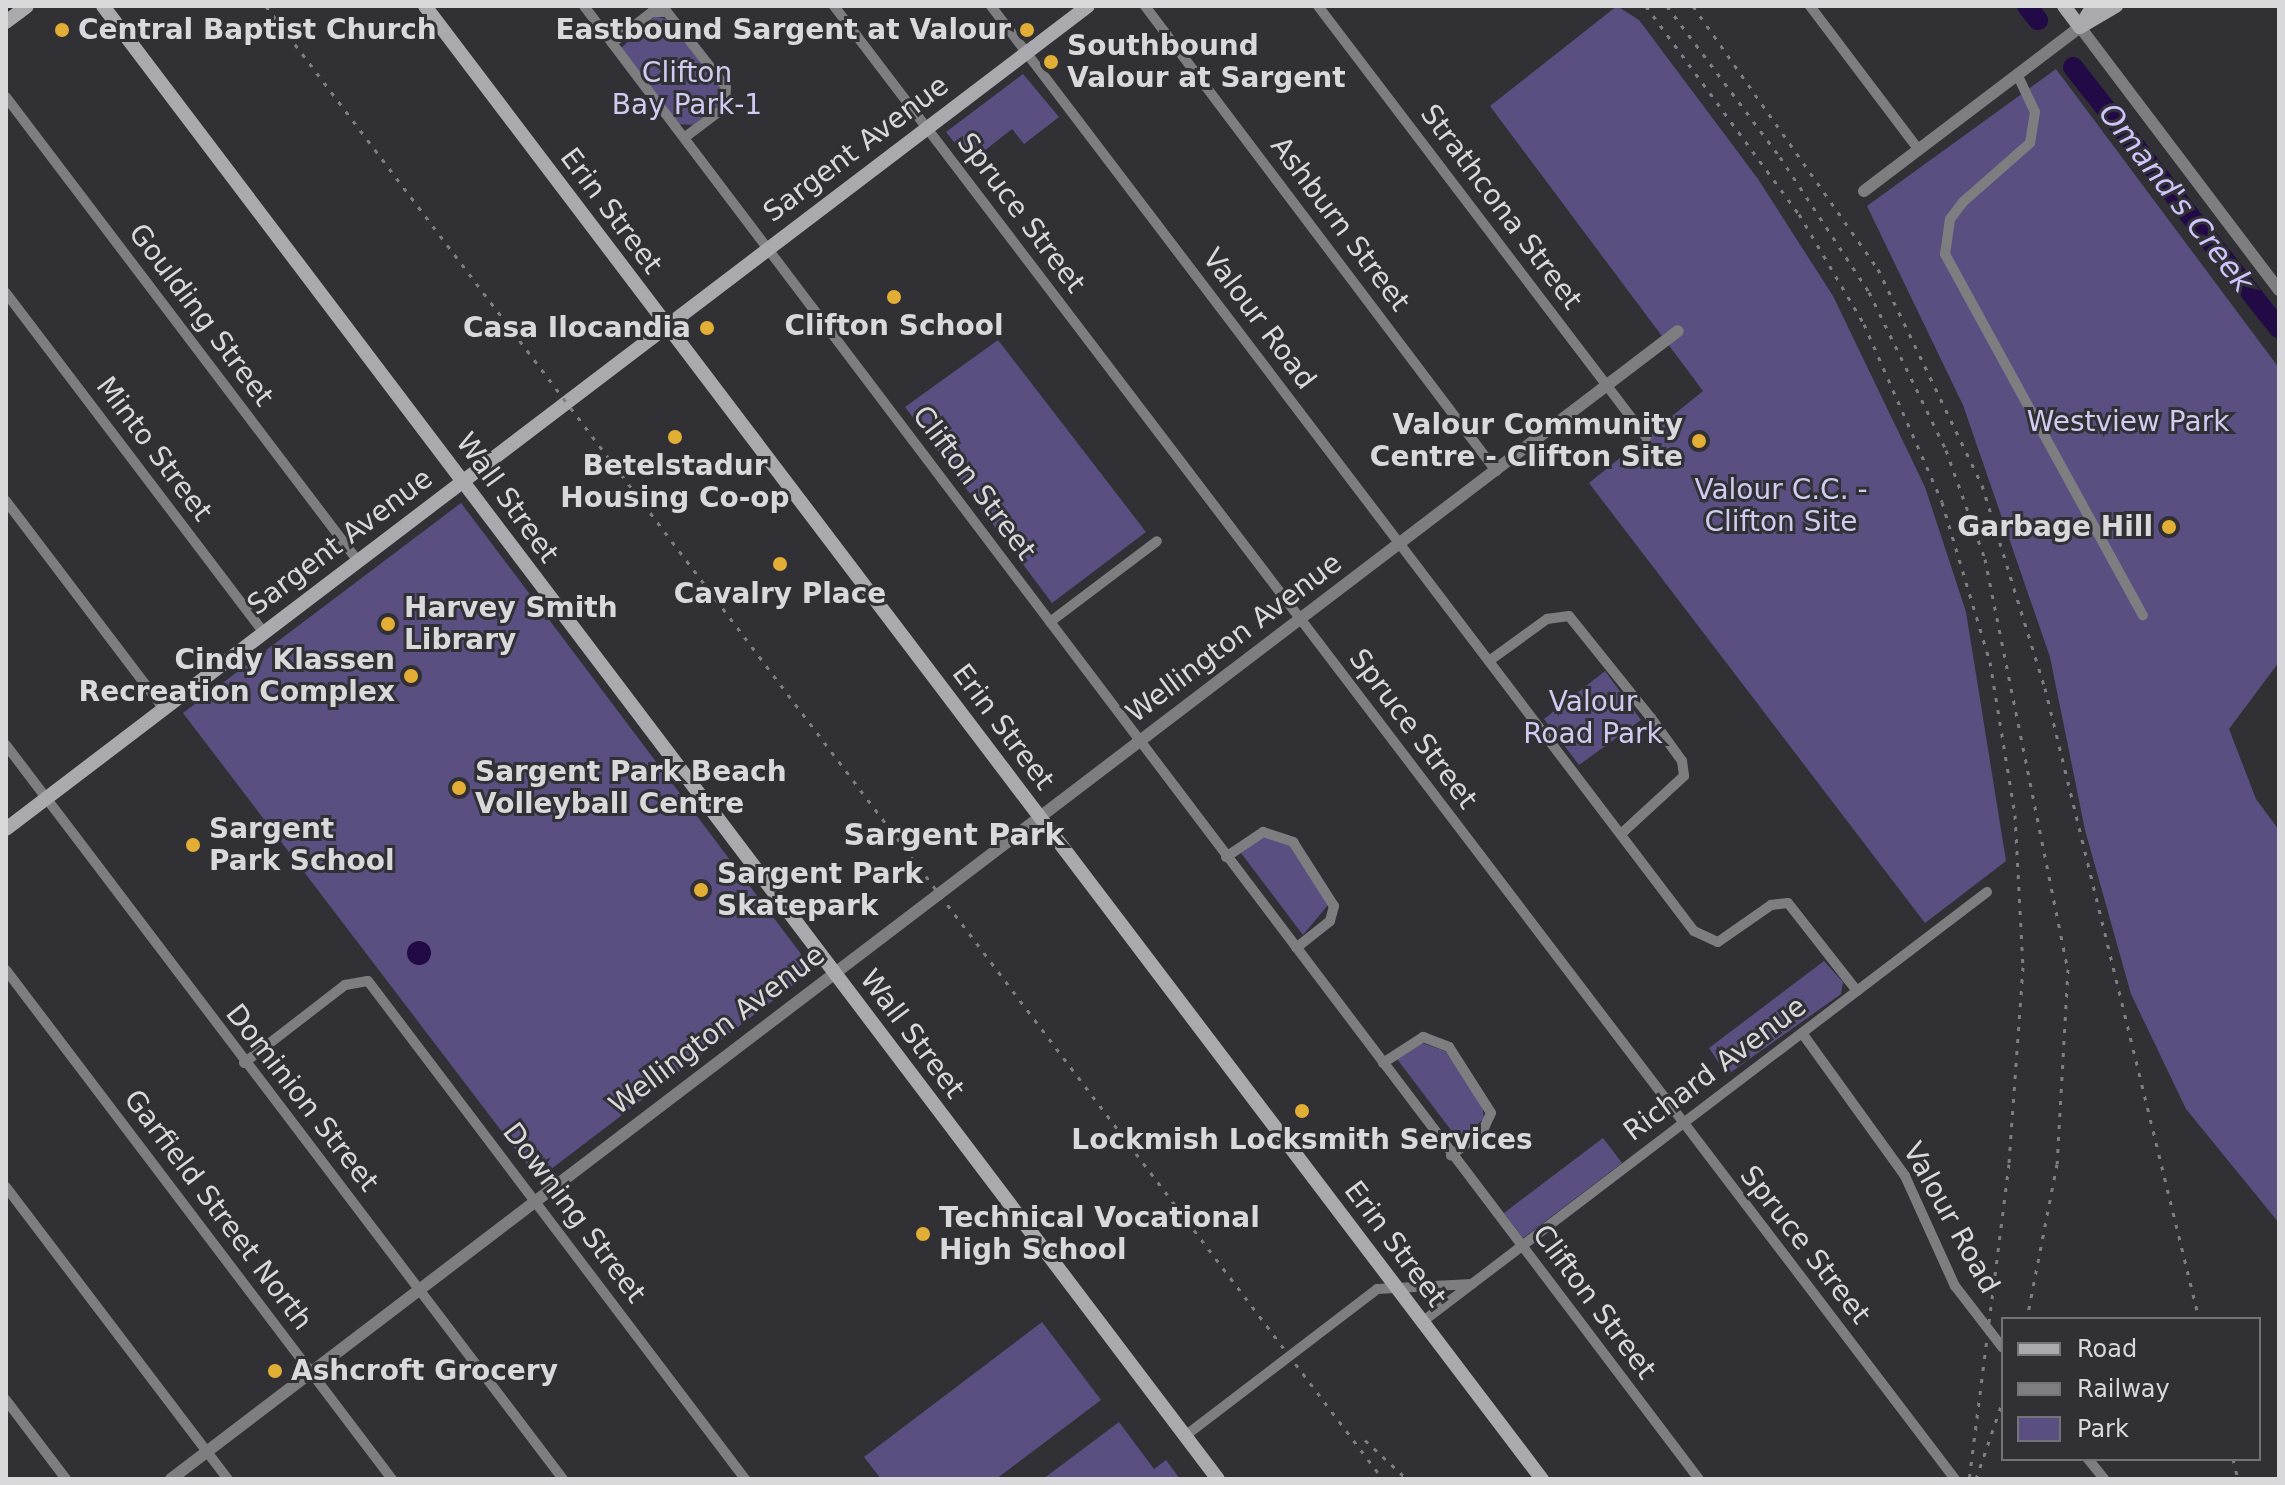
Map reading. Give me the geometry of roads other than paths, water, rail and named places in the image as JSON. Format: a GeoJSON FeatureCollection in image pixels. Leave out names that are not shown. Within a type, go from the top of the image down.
{"type":"FeatureCollection","features":[{"type":"Feature","properties":{"kind":"main road"},"geometry":{"type":"LineString","coordinates":[[6,22],[27,6]]}},
{"type":"Feature","properties":{"kind":"main road","name":"Wall Street"},"geometry":{"type":"LineString","coordinates":[[103,6],[1218,1479]]}},
{"type":"Feature","properties":{"kind":"main road","name":"Erin Street"},"geometry":{"type":"LineString","coordinates":[[425,6],[1542,1479]]}},
{"type":"Feature","properties":{"kind":"main road","name":"Sargent Avenue"},"geometry":{"type":"LineString","coordinates":[[6,829],[1088,6]]}},
{"type":"Feature","properties":{"kind":"main road"},"geometry":{"type":"LineString","coordinates":[[2064,6],[2080,27]]}},
{"type":"Feature","properties":{"kind":"main road"},"geometry":{"type":"LineString","coordinates":[[2080,27],[2093,6]]}},
{"type":"Feature","properties":{"kind":"main road"},"geometry":{"type":"LineString","coordinates":[[2080,27],[2116,6]]}},
{"type":"Feature","properties":{"kind":"street","name":"Clifton Street"},"geometry":{"type":"LineString","coordinates":[[584,6],[1699,1479]]}},
{"type":"Feature","properties":{"kind":"street","name":"Spruce Street"},"geometry":{"type":"LineString","coordinates":[[834,6],[1681,1124],[1955,1479]]}},
{"type":"Feature","properties":{"kind":"street","name":"Valour Road"},"geometry":{"type":"LineString","coordinates":[[991,6],[1700,937],[1718,942],[1765,908],[1788,903],[1857,991]]}},
{"type":"Feature","properties":{"kind":"street","name":"Ashburn Street"},"geometry":{"type":"LineString","coordinates":[[1145,6],[1496,471]]}},
{"type":"Feature","properties":{"kind":"street","name":"Strathcona Street"},"geometry":{"type":"LineString","coordinates":[[1318,6],[1646,437]]}},
{"type":"Feature","properties":{"kind":"street"},"geometry":{"type":"LineString","coordinates":[[1810,6],[1918,149]]}},
{"type":"Feature","properties":{"kind":"street"},"geometry":{"type":"LineString","coordinates":[[612,43],[662,10],[717,75],[728,103],[684,138]]}},
{"type":"Feature","properties":{"kind":"street"},"geometry":{"type":"LineString","coordinates":[[1864,191],[2080,27],[2279,290]]}},
{"type":"Feature","properties":{"kind":"street"},"geometry":{"type":"LineString","coordinates":[[2017,74],[2035,112],[2030,143],[1963,202],[1950,219],[1945,254],[2143,615]]}},
{"type":"Feature","properties":{"kind":"street","name":"Goulding Street"},"geometry":{"type":"LineString","coordinates":[[6,97],[358,561]]}},
{"type":"Feature","properties":{"kind":"street","name":"Minto Street"},"geometry":{"type":"LineString","coordinates":[[6,293],[264,633]]}},
{"type":"Feature","properties":{"kind":"street","name":"Wellington Avenue"},"geometry":{"type":"LineString","coordinates":[[171,1479],[1678,331]]}},
{"type":"Feature","properties":{"kind":"street"},"geometry":{"type":"LineString","coordinates":[[6,501],[164,709]]}},
{"type":"Feature","properties":{"kind":"street"},"geometry":{"type":"LineString","coordinates":[[1050,622],[1157,541]]}},
{"type":"Feature","properties":{"kind":"street"},"geometry":{"type":"LineString","coordinates":[[1489,661],[1547,619],[1569,616],[1651,718],[1682,761],[1684,776],[1621,834]]}},
{"type":"Feature","properties":{"kind":"street","name":"Dominion Street"},"geometry":{"type":"LineString","coordinates":[[6,745],[244,1063],[563,1479]]}},
{"type":"Feature","properties":{"kind":"street"},"geometry":{"type":"LineString","coordinates":[[1226,857],[1263,832],[1293,842],[1334,906],[1326,925],[1296,948]]}},
{"type":"Feature","properties":{"kind":"street","name":"Richard Avenue"},"geometry":{"type":"LineString","coordinates":[[1422,1322],[1987,892]]}},
{"type":"Feature","properties":{"kind":"street","name":"Garfield Street North"},"geometry":{"type":"LineString","coordinates":[[6,970],[392,1479]]}},
{"type":"Feature","properties":{"kind":"street","name":"Downing Street"},"geometry":{"type":"LineString","coordinates":[[244,1063],[362,979],[536,1201],[745,1479]]}},
{"type":"Feature","properties":{"kind":"street","name":"Valour Road"},"geometry":{"type":"LineString","coordinates":[[1802,1033],[1905,1176],[1955,1286],[2001,1345]]}},
{"type":"Feature","properties":{"kind":"street"},"geometry":{"type":"LineString","coordinates":[[1383,1063],[1423,1037],[1449,1047],[1491,1113],[1482,1132],[1451,1155]]}},
{"type":"Feature","properties":{"kind":"street"},"geometry":{"type":"LineString","coordinates":[[6,1187],[228,1479]]}},
{"type":"Feature","properties":{"kind":"street"},"geometry":{"type":"LineString","coordinates":[[1185,1436],[1394,1284],[1472,1284]]}},
{"type":"Feature","properties":{"kind":"street"},"geometry":{"type":"LineString","coordinates":[[6,1400],[66,1479]]}},
{"type":"Feature","properties":{"kind":"street"},"geometry":{"type":"LineString","coordinates":[[2090,1461],[2104,1479]]}},
{"type":"Feature","properties":{"kind":"waterway","name":"Omand's Creek"},"geometry":{"type":"LineString","coordinates":[[2027,6],[2038,20]]}},
{"type":"Feature","properties":{"kind":"waterway","name":"Omand's Creek"},"geometry":{"type":"LineString","coordinates":[[2073,67],[2279,329]]}},
{"type":"Feature","properties":{"kind":"railway"},"geometry":{"type":"LineString","coordinates":[[266,6],[1383,1479]]}},
{"type":"Feature","properties":{"kind":"railway"},"geometry":{"type":"LineString","coordinates":[[1646,6],[1799,214],[1864,324],[1942,502],[1990,662],[2015,815],[2023,967],[2009,1164],[1969,1479]]}},
{"type":"Feature","properties":{"kind":"railway"},"geometry":{"type":"LineString","coordinates":[[1667,6],[1780,157],[1869,292],[1946,450],[1985,559],[2068,969],[2057,1164],[2027,1317]]}},
{"type":"Feature","properties":{"kind":"railway"},"geometry":{"type":"LineString","coordinates":[[1693,6],[1878,269],[1982,485],[2045,688],[2199,1317]]}},
{"type":"Feature","properties":{"kind":"railway"},"geometry":{"type":"LineString","coordinates":[[1976,1479],[2001,1406]]}},
{"type":"Feature","properties":{"kind":"railway"},"geometry":{"type":"LineString","coordinates":[[1365,1440],[1407,1479]]}},
{"type":"Feature","properties":{"kind":"railway"},"geometry":{"type":"LineString","coordinates":[[2234,1461],[2238,1479]]}},
{"type":"Feature","properties":{"kind":"place","name":"Central Baptist Church"},"geometry":{"type":"Point","coordinates":[62,30]}},
{"type":"Feature","properties":{"kind":"place","name":"Eastbound Sargent at Valour"},"geometry":{"type":"Point","coordinates":[1027,30]}},
{"type":"Feature","properties":{"kind":"place","name":"Southbound Valour at Sargent"},"geometry":{"type":"Point","coordinates":[1051,62]}},
{"type":"Feature","properties":{"kind":"place","name":"Clifton School"},"geometry":{"type":"Point","coordinates":[894,297]}},
{"type":"Feature","properties":{"kind":"place","name":"Casa Ilocandia"},"geometry":{"type":"Point","coordinates":[707,328]}},
{"type":"Feature","properties":{"kind":"place","name":"Betelstadur Housing Co-op"},"geometry":{"type":"Point","coordinates":[675,437]}},
{"type":"Feature","properties":{"kind":"place","name":"Valour Community Centre - Clifton Site"},"geometry":{"type":"Point","coordinates":[1699,441]}},
{"type":"Feature","properties":{"kind":"place","name":"Garbage Hill"},"geometry":{"type":"Point","coordinates":[2169,527]}},
{"type":"Feature","properties":{"kind":"place","name":"Cavalry Place"},"geometry":{"type":"Point","coordinates":[780,564]}},
{"type":"Feature","properties":{"kind":"place","name":"Harvey Smith Library"},"geometry":{"type":"Point","coordinates":[388,624]}},
{"type":"Feature","properties":{"kind":"place","name":"Cindy Klassen Recreation Complex"},"geometry":{"type":"Point","coordinates":[411,676]}},
{"type":"Feature","properties":{"kind":"place","name":"Sargent Park Beach Volleyball Centre"},"geometry":{"type":"Point","coordinates":[459,788]}},
{"type":"Feature","properties":{"kind":"place","name":"Sargent Park School"},"geometry":{"type":"Point","coordinates":[193,845]}},
{"type":"Feature","properties":{"kind":"place","name":"Sargent Park Skatepark"},"geometry":{"type":"Point","coordinates":[701,890]}},
{"type":"Feature","properties":{"kind":"place","name":"Lockmish Locksmith Services"},"geometry":{"type":"Point","coordinates":[1302,1111]}},
{"type":"Feature","properties":{"kind":"place","name":"Technical Vocational High School"},"geometry":{"type":"Point","coordinates":[923,1234]}},
{"type":"Feature","properties":{"kind":"place","name":"Ashcroft Grocery"},"geometry":{"type":"Point","coordinates":[275,1371]}},
{"type":"Feature","properties":{"kind":"district","name":"Sargent Park"},"geometry":{"type":"Point","coordinates":[954,835]}},
{"type":"Feature","properties":{"kind":"park label","name":"Clifton Bay Park-1"},"geometry":{"type":"Point","coordinates":[687,89]}},
{"type":"Feature","properties":{"kind":"park label","name":"Westview Park"},"geometry":{"type":"Point","coordinates":[2128,422]}},
{"type":"Feature","properties":{"kind":"park label","name":"Valour C.C. - Clifton Site"},"geometry":{"type":"Point","coordinates":[1781,506]}},
{"type":"Feature","properties":{"kind":"park label","name":"Valour Road Park"},"geometry":{"type":"Point","coordinates":[1593,718]}}]}
